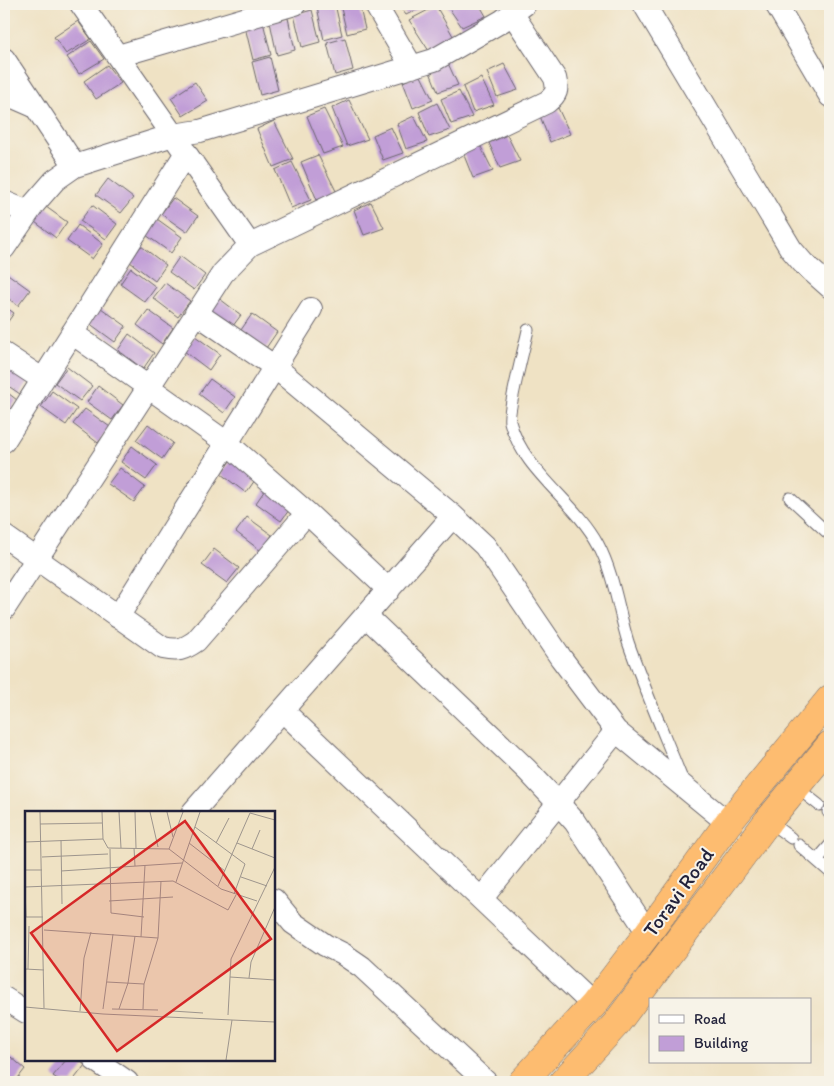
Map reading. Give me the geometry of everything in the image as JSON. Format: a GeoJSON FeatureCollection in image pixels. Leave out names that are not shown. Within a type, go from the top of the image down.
{"type":"FeatureCollection","features":[{"type":"Feature","properties":{"kind":"highway","name":"Toravi Road"},"geometry":{"type":"LineString","coordinates":[[522,1082],[593,1004],[648,933],[728,822],[830,699]]}},
{"type":"Feature","properties":{"kind":"highway","name":"Toravi Road"},"geometry":{"type":"LineString","coordinates":[[563,1082],[616,1024],[768,821],[830,745]]}},
{"type":"Feature","properties":{"kind":"street"},"geometry":{"type":"LineString","coordinates":[[81,4],[250,245]]}},
{"type":"Feature","properties":{"kind":"street"},"geometry":{"type":"LineString","coordinates":[[118,56],[295,4]]}},
{"type":"Feature","properties":{"kind":"street"},"geometry":{"type":"LineString","coordinates":[[375,4],[412,66]]}},
{"type":"Feature","properties":{"kind":"street"},"geometry":{"type":"LineString","coordinates":[[644,4],[791,249],[803,263],[830,287]]}},
{"type":"Feature","properties":{"kind":"street"},"geometry":{"type":"LineString","coordinates":[[776,4],[830,96]]}},
{"type":"Feature","properties":{"kind":"street"},"geometry":{"type":"LineString","coordinates":[[4,248],[28,212],[55,180],[76,166],[179,144],[200,131],[434,60],[508,10],[555,78],[558,88],[556,96],[548,102],[250,245],[223,273],[4,609]]}},
{"type":"Feature","properties":{"kind":"street"},"geometry":{"type":"LineString","coordinates":[[4,59],[76,166]]}},
{"type":"Feature","properties":{"kind":"street"},"geometry":{"type":"LineString","coordinates":[[4,93],[36,106]]}},
{"type":"Feature","properties":{"kind":"street"},"geometry":{"type":"LineString","coordinates":[[4,441],[72,332],[179,144]]}},
{"type":"Feature","properties":{"kind":"street"},"geometry":{"type":"LineString","coordinates":[[4,202],[28,212]]}},
{"type":"Feature","properties":{"kind":"street"},"geometry":{"type":"LineString","coordinates":[[118,617],[311,309]]}},
{"type":"Feature","properties":{"kind":"street"},"geometry":{"type":"LineString","coordinates":[[196,313],[275,367],[454,516],[485,546],[561,658],[616,731],[728,822]]}},
{"type":"Feature","properties":{"kind":"street"},"geometry":{"type":"LineString","coordinates":[[72,332],[227,443],[307,513],[389,590]]}},
{"type":"Feature","properties":{"kind":"street"},"geometry":{"type":"LineString","coordinates":[[4,354],[42,379]]}},
{"type":"Feature","properties":{"kind":"street"},"geometry":{"type":"LineString","coordinates":[[4,536],[162,648],[176,651],[186,648],[196,641],[307,513]]}},
{"type":"Feature","properties":{"kind":"street"},"geometry":{"type":"LineString","coordinates":[[197,811],[454,516]]}},
{"type":"Feature","properties":{"kind":"street"},"geometry":{"type":"LineString","coordinates":[[366,616],[527,770],[575,822],[648,933]]}},
{"type":"Feature","properties":{"kind":"street"},"geometry":{"type":"LineString","coordinates":[[283,711],[593,1004]]}},
{"type":"Feature","properties":{"kind":"street"},"geometry":{"type":"LineString","coordinates":[[482,898],[616,731]]}},
{"type":"Feature","properties":{"kind":"street"},"geometry":{"type":"LineString","coordinates":[[275,901],[293,923],[362,967],[486,1082]]}},
{"type":"Feature","properties":{"kind":"street"},"geometry":{"type":"LineString","coordinates":[[4,998],[25,1011]]}},
{"type":"Feature","properties":{"kind":"street"},"geometry":{"type":"LineString","coordinates":[[96,1061],[127,1082]]}},
{"type":"Feature","properties":{"kind":"lane"},"geometry":{"type":"LineString","coordinates":[[528,330],[509,419],[514,436],[524,453],[584,524],[597,542],[606,560],[634,659],[684,786]]}},
{"type":"Feature","properties":{"kind":"lane"},"geometry":{"type":"LineString","coordinates":[[790,498],[830,536]]}},
{"type":"Feature","properties":{"kind":"lane"},"geometry":{"type":"LineString","coordinates":[[796,786],[826,811]]}},
{"type":"Feature","properties":{"kind":"lane"},"geometry":{"type":"LineString","coordinates":[[768,821],[795,841],[830,872]]}},
{"type":"Feature","properties":{"kind":"lane"},"geometry":{"type":"LineString","coordinates":[[817,860],[830,845]]}},
{"type":"Feature","properties":{"kind":"building"},"geometry":{"type":"Polygon","coordinates":[[[335,4],[342,35],[324,40],[317,7],[335,4]]]}},
{"type":"Feature","properties":{"kind":"building"},"geometry":{"type":"Polygon","coordinates":[[[340,4],[359,4],[365,29],[347,34],[340,4]]]}},
{"type":"Feature","properties":{"kind":"building"},"geometry":{"type":"Polygon","coordinates":[[[398,4],[428,4],[406,15],[398,4]]]}},
{"type":"Feature","properties":{"kind":"building"},"geometry":{"type":"Polygon","coordinates":[[[446,4],[479,4],[486,16],[462,27],[446,4]]]}},
{"type":"Feature","properties":{"kind":"building"},"geometry":{"type":"Polygon","coordinates":[[[436,6],[453,36],[429,51],[409,20],[436,6]]]}},
{"type":"Feature","properties":{"kind":"building"},"geometry":{"type":"Polygon","coordinates":[[[312,10],[320,42],[302,47],[294,15],[312,10]]]}},
{"type":"Feature","properties":{"kind":"building"},"geometry":{"type":"Polygon","coordinates":[[[288,18],[295,50],[277,55],[270,22],[288,18]]]}},
{"type":"Feature","properties":{"kind":"building"},"geometry":{"type":"Polygon","coordinates":[[[78,21],[91,39],[66,54],[54,37],[78,21]]]}},
{"type":"Feature","properties":{"kind":"building"},"geometry":{"type":"Polygon","coordinates":[[[263,22],[271,55],[253,60],[245,27],[263,22]]]}},
{"type":"Feature","properties":{"kind":"building"},"geometry":{"type":"Polygon","coordinates":[[[345,38],[353,70],[335,75],[327,43],[345,38]]]}},
{"type":"Feature","properties":{"kind":"building"},"geometry":{"type":"Polygon","coordinates":[[[91,41],[104,59],[79,74],[67,57],[91,41]]]}},
{"type":"Feature","properties":{"kind":"building"},"geometry":{"type":"Polygon","coordinates":[[[270,57],[278,90],[260,95],[252,62],[270,57]]]}},
{"type":"Feature","properties":{"kind":"building"},"geometry":{"type":"Polygon","coordinates":[[[446,59],[458,85],[438,92],[428,67],[446,59]]]}},
{"type":"Feature","properties":{"kind":"building"},"geometry":{"type":"Polygon","coordinates":[[[504,64],[518,90],[497,97],[487,72],[504,64]]]}},
{"type":"Feature","properties":{"kind":"building"},"geometry":{"type":"Polygon","coordinates":[[[107,65],[121,83],[96,99],[84,81],[107,65]]]}},
{"type":"Feature","properties":{"kind":"building"},"geometry":{"type":"Polygon","coordinates":[[[420,74],[433,100],[413,108],[403,82],[420,74]]]}},
{"type":"Feature","properties":{"kind":"building"},"geometry":{"type":"Polygon","coordinates":[[[481,78],[494,105],[473,112],[463,87],[481,78]]]}},
{"type":"Feature","properties":{"kind":"building"},"geometry":{"type":"Polygon","coordinates":[[[195,82],[208,101],[183,116],[171,98],[195,82]]]}},
{"type":"Feature","properties":{"kind":"building"},"geometry":{"type":"Polygon","coordinates":[[[459,91],[472,117],[451,124],[441,99],[459,91]]]}},
{"type":"Feature","properties":{"kind":"building"},"geometry":{"type":"Polygon","coordinates":[[[349,100],[368,139],[347,146],[332,108],[349,100]]]}},
{"type":"Feature","properties":{"kind":"building"},"geometry":{"type":"Polygon","coordinates":[[[437,103],[450,130],[429,137],[419,112],[437,103]]]}},
{"type":"Feature","properties":{"kind":"building"},"geometry":{"type":"Polygon","coordinates":[[[558,108],[570,134],[550,142],[540,116],[558,108]]]}},
{"type":"Feature","properties":{"kind":"building"},"geometry":{"type":"Polygon","coordinates":[[[324,109],[343,147],[323,154],[307,116],[324,109]]]}},
{"type":"Feature","properties":{"kind":"building"},"geometry":{"type":"Polygon","coordinates":[[[414,116],[427,142],[406,149],[397,124],[414,116]]]}},
{"type":"Feature","properties":{"kind":"building"},"geometry":{"type":"Polygon","coordinates":[[[274,121],[293,159],[273,167],[257,129],[274,121]]]}},
{"type":"Feature","properties":{"kind":"building"},"geometry":{"type":"Polygon","coordinates":[[[391,127],[403,153],[383,160],[373,135],[391,127]]]}},
{"type":"Feature","properties":{"kind":"building"},"geometry":{"type":"Polygon","coordinates":[[[507,135],[520,161],[500,168],[489,143],[507,135]]]}},
{"type":"Feature","properties":{"kind":"building"},"geometry":{"type":"Polygon","coordinates":[[[480,145],[493,171],[473,178],[463,153],[480,145]]]}},
{"type":"Feature","properties":{"kind":"building"},"geometry":{"type":"Polygon","coordinates":[[[318,155],[337,193],[317,200],[301,162],[318,155]]]}},
{"type":"Feature","properties":{"kind":"building"},"geometry":{"type":"Polygon","coordinates":[[[292,162],[311,200],[291,208],[275,170],[292,162]]]}},
{"type":"Feature","properties":{"kind":"building"},"geometry":{"type":"Polygon","coordinates":[[[108,179],[133,198],[121,213],[96,195],[108,179]]]}},
{"type":"Feature","properties":{"kind":"building"},"geometry":{"type":"Polygon","coordinates":[[[173,198],[198,216],[187,232],[161,214],[173,198]]]}},
{"type":"Feature","properties":{"kind":"building"},"geometry":{"type":"Polygon","coordinates":[[[371,202],[384,228],[364,235],[354,210],[371,202]]]}},
{"type":"Feature","properties":{"kind":"building"},"geometry":{"type":"Polygon","coordinates":[[[42,204],[67,222],[56,238],[31,219],[42,204]]]}},
{"type":"Feature","properties":{"kind":"building"},"geometry":{"type":"Polygon","coordinates":[[[92,205],[117,224],[106,239],[80,221],[92,205]]]}},
{"type":"Feature","properties":{"kind":"building"},"geometry":{"type":"Polygon","coordinates":[[[157,219],[182,237],[171,253],[146,235],[157,219]]]}},
{"type":"Feature","properties":{"kind":"building"},"geometry":{"type":"Polygon","coordinates":[[[78,225],[103,244],[92,259],[67,241],[78,225]]]}},
{"type":"Feature","properties":{"kind":"building"},"geometry":{"type":"Polygon","coordinates":[[[141,246],[166,265],[155,281],[130,262],[141,246]]]}},
{"type":"Feature","properties":{"kind":"building"},"geometry":{"type":"Polygon","coordinates":[[[180,256],[205,275],[194,290],[169,272],[180,256]]]}},
{"type":"Feature","properties":{"kind":"building"},"geometry":{"type":"Polygon","coordinates":[[[131,268],[156,287],[145,302],[120,284],[131,268]]]}},
{"type":"Feature","properties":{"kind":"building"},"geometry":{"type":"Polygon","coordinates":[[[5,272],[30,290],[18,306],[4,295],[5,272]]]}},
{"type":"Feature","properties":{"kind":"building"},"geometry":{"type":"Polygon","coordinates":[[[165,283],[190,301],[178,317],[153,298],[165,283]]]}},
{"type":"Feature","properties":{"kind":"building"},"geometry":{"type":"Polygon","coordinates":[[[216,296],[241,315],[230,330],[205,312],[216,296]]]}},
{"type":"Feature","properties":{"kind":"building"},"geometry":{"type":"Polygon","coordinates":[[[4,306],[14,313],[4,327],[4,306]]]}},
{"type":"Feature","properties":{"kind":"building"},"geometry":{"type":"Polygon","coordinates":[[[101,308],[126,326],[115,342],[89,323],[101,308]]]}},
{"type":"Feature","properties":{"kind":"building"},"geometry":{"type":"Polygon","coordinates":[[[148,310],[173,328],[162,344],[137,325],[148,310]]]}},
{"type":"Feature","properties":{"kind":"building"},"geometry":{"type":"Polygon","coordinates":[[[252,314],[277,332],[266,348],[241,330],[252,314]]]}},
{"type":"Feature","properties":{"kind":"building"},"geometry":{"type":"Polygon","coordinates":[[[129,334],[154,353],[143,369],[118,350],[129,334]]]}},
{"type":"Feature","properties":{"kind":"building"},"geometry":{"type":"Polygon","coordinates":[[[195,336],[220,354],[209,370],[184,351],[195,336]]]}},
{"type":"Feature","properties":{"kind":"building"},"geometry":{"type":"Polygon","coordinates":[[[4,360],[30,379],[20,394],[4,383],[4,360]]]}},
{"type":"Feature","properties":{"kind":"building"},"geometry":{"type":"Polygon","coordinates":[[[67,367],[92,386],[80,401],[55,383],[67,367]]]}},
{"type":"Feature","properties":{"kind":"building"},"geometry":{"type":"Polygon","coordinates":[[[210,379],[235,397],[224,413],[199,394],[210,379]]]}},
{"type":"Feature","properties":{"kind":"building"},"geometry":{"type":"Polygon","coordinates":[[[98,386],[123,405],[112,420],[87,402],[98,386]]]}},
{"type":"Feature","properties":{"kind":"building"},"geometry":{"type":"Polygon","coordinates":[[[4,390],[17,400],[6,415],[4,413],[4,390]]]}},
{"type":"Feature","properties":{"kind":"building"},"geometry":{"type":"Polygon","coordinates":[[[52,391],[77,409],[66,425],[41,407],[52,391]]]}},
{"type":"Feature","properties":{"kind":"building"},"geometry":{"type":"Polygon","coordinates":[[[85,409],[110,427],[98,443],[73,424],[85,409]]]}},
{"type":"Feature","properties":{"kind":"building"},"geometry":{"type":"Polygon","coordinates":[[[148,424],[173,443],[162,459],[136,440],[148,424]]]}},
{"type":"Feature","properties":{"kind":"building"},"geometry":{"type":"Polygon","coordinates":[[[132,446],[157,465],[146,480],[121,462],[132,446]]]}},
{"type":"Feature","properties":{"kind":"building"},"geometry":{"type":"Polygon","coordinates":[[[232,458],[257,477],[246,493],[221,474],[232,458]]]}},
{"type":"Feature","properties":{"kind":"building"},"geometry":{"type":"Polygon","coordinates":[[[120,468],[145,487],[134,502],[108,484],[120,468]]]}},
{"type":"Feature","properties":{"kind":"building"},"geometry":{"type":"Polygon","coordinates":[[[267,487],[292,506],[281,521],[256,503],[267,487]]]}},
{"type":"Feature","properties":{"kind":"building"},"geometry":{"type":"Polygon","coordinates":[[[247,517],[272,535],[261,551],[236,532],[247,517]]]}},
{"type":"Feature","properties":{"kind":"building"},"geometry":{"type":"Polygon","coordinates":[[[214,549],[239,568],[227,583],[202,565],[214,549]]]}},
{"type":"Feature","properties":{"kind":"building"},"geometry":{"type":"Polygon","coordinates":[[[11,1057],[25,1069],[15,1082],[4,1082],[4,1067],[11,1057]]]}},
{"type":"Feature","properties":{"kind":"building"},"geometry":{"type":"Polygon","coordinates":[[[65,1061],[79,1061],[85,1065],[72,1082],[62,1082],[53,1076],[65,1061]]]}}]}
